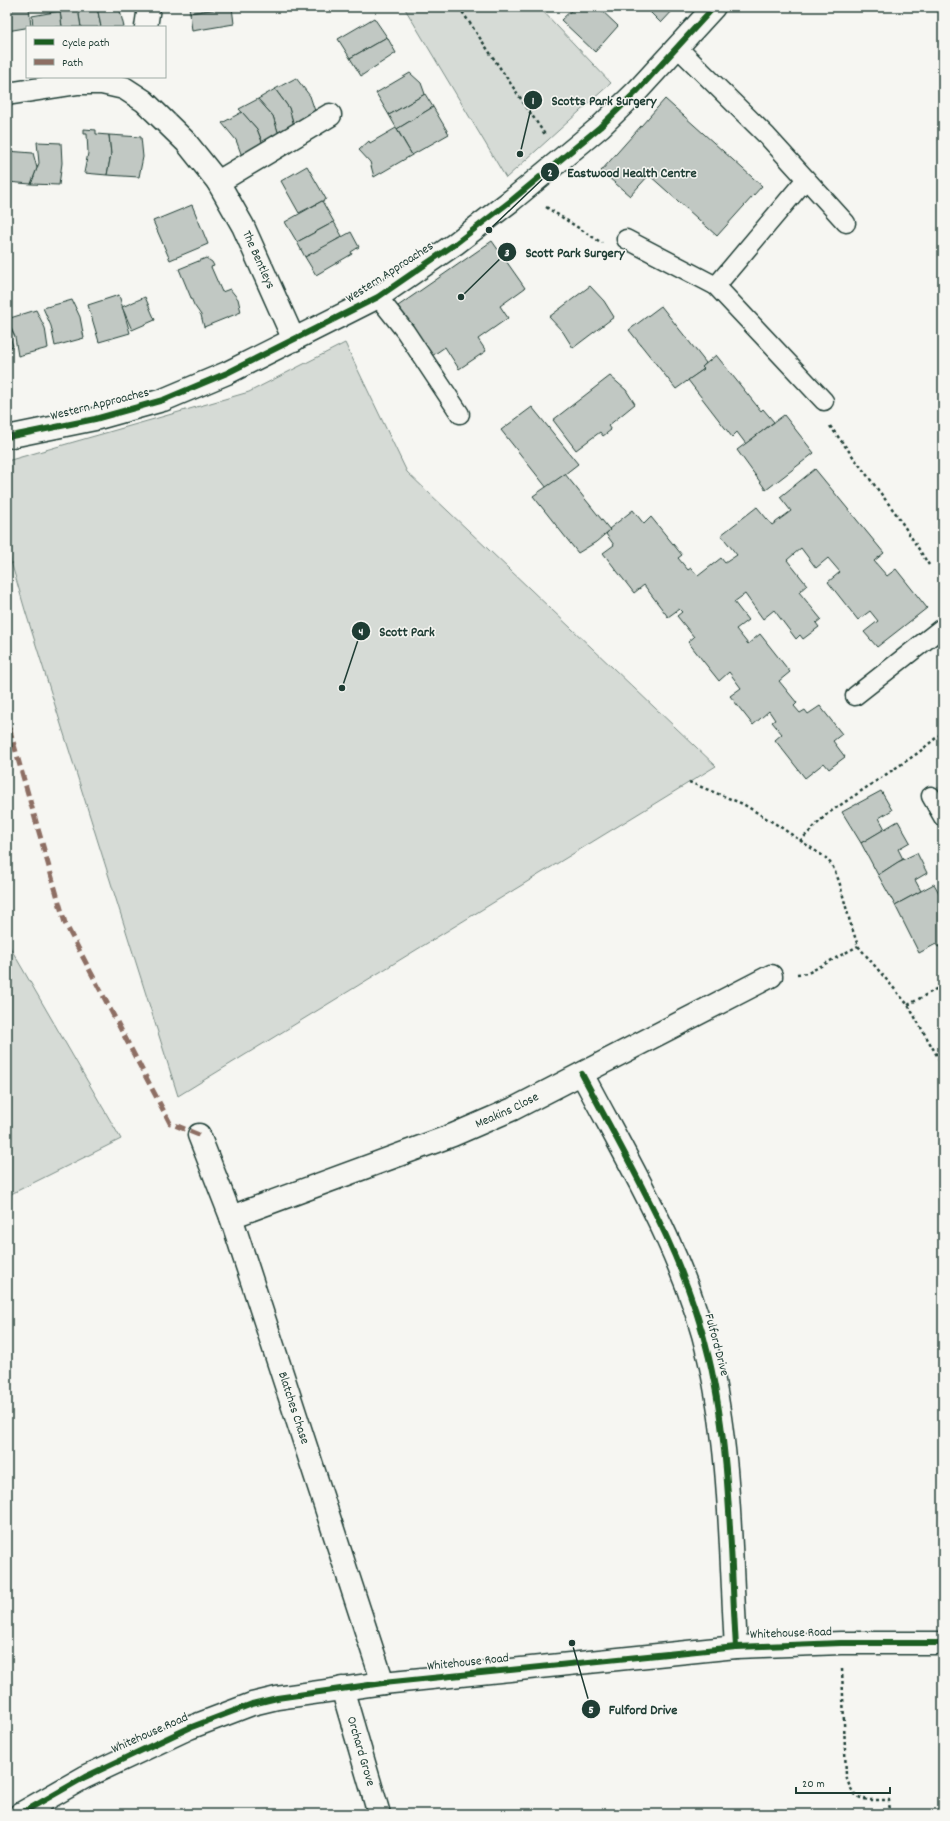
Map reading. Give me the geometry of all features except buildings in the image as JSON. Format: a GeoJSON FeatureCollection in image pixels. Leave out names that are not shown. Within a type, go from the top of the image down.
{"type":"FeatureCollection","features":[{"type":"Feature","properties":{"kind":"street"},"geometry":{"type":"LineString","coordinates":[[146,26],[149,7]]}},
{"type":"Feature","properties":{"kind":"street","name":"Western Approaches"},"geometry":{"type":"LineString","coordinates":[[7,437],[95,419],[163,400],[227,373],[378,297],[455,244],[524,191],[600,127],[678,48],[714,7]]}},
{"type":"Feature","properties":{"kind":"street","name":"The Bentleys"},"geometry":{"type":"LineString","coordinates":[[7,94],[78,83],[126,83],[181,137],[205,163],[218,182],[243,226],[294,340]]}},
{"type":"Feature","properties":{"kind":"street"},"geometry":{"type":"LineString","coordinates":[[218,182],[330,115]]}},
{"type":"Feature","properties":{"kind":"street","name":"Meakins Close"},"geometry":{"type":"LineString","coordinates":[[231,1216],[453,1135],[513,1109],[770,976]]}},
{"type":"Feature","properties":{"kind":"street","name":"Fulford Drive"},"geometry":{"type":"LineString","coordinates":[[582,1074],[662,1227],[696,1312],[709,1357],[720,1410],[726,1468],[736,1647]]}},
{"type":"Feature","properties":{"kind":"street","name":"Blatches Chase"},"geometry":{"type":"LineString","coordinates":[[199,1135],[231,1216],[383,1683]]}},
{"type":"Feature","properties":{"kind":"street","name":"Whitehouse Road"},"geometry":{"type":"LineString","coordinates":[[20,1814],[85,1777],[189,1728],[252,1704],[277,1698],[383,1683],[736,1647],[841,1643],[943,1643]]}},
{"type":"Feature","properties":{"kind":"street","name":"Orchard Grove"},"geometry":{"type":"LineString","coordinates":[[342,1688],[379,1814]]}},
{"type":"Feature","properties":{"kind":"lane"},"geometry":{"type":"LineString","coordinates":[[678,48],[767,136],[846,223]]}},
{"type":"Feature","properties":{"kind":"lane"},"geometry":{"type":"LineString","coordinates":[[716,286],[806,179]]}},
{"type":"Feature","properties":{"kind":"lane"},"geometry":{"type":"LineString","coordinates":[[626,239],[716,286],[824,401]]}},
{"type":"Feature","properties":{"kind":"lane"},"geometry":{"type":"LineString","coordinates":[[378,297],[405,331],[460,414]]}},
{"type":"Feature","properties":{"kind":"lane"},"geometry":{"type":"LineString","coordinates":[[855,696],[943,627]]}},
{"type":"Feature","properties":{"kind":"lane"},"geometry":{"type":"LineString","coordinates":[[931,796],[943,817]]}},
{"type":"Feature","properties":{"kind":"path"},"geometry":{"type":"LineString","coordinates":[[460,7],[562,159]]}},
{"type":"Feature","properties":{"kind":"path"},"geometry":{"type":"LineString","coordinates":[[524,191],[567,222],[618,253],[626,239]]}},
{"type":"Feature","properties":{"kind":"path"},"geometry":{"type":"LineString","coordinates":[[824,401],[820,414],[888,502],[929,565]]}},
{"type":"Feature","properties":{"kind":"path"},"geometry":{"type":"LineString","coordinates":[[800,841],[828,814],[918,753],[943,732]]}},
{"type":"Feature","properties":{"kind":"path"},"geometry":{"type":"LineString","coordinates":[[689,782],[743,804],[817,851],[832,865],[858,946],[908,1005],[943,1066]]}},
{"type":"Feature","properties":{"kind":"path"},"geometry":{"type":"LineString","coordinates":[[770,976],[808,973],[858,946]]}},
{"type":"Feature","properties":{"kind":"path"},"geometry":{"type":"LineString","coordinates":[[908,1005],[943,986]]}},
{"type":"Feature","properties":{"kind":"path"},"geometry":{"type":"LineString","coordinates":[[841,1643],[846,1776],[849,1788],[855,1796],[863,1800],[889,1800],[890,1814]]}},
{"type":"Feature","properties":{"kind":"shaded area"},"geometry":{"type":"Polygon","coordinates":[[[404,7],[539,7],[611,83],[506,178],[404,7]]]}},
{"type":"Feature","properties":{"kind":"shaded area"},"geometry":{"type":"Polygon","coordinates":[[[345,343],[407,472],[716,766],[178,1096],[25,610],[7,548],[7,461],[249,392],[345,343]]]}},
{"type":"Feature","properties":{"kind":"shaded area"},"geometry":{"type":"Polygon","coordinates":[[[7,942],[121,1139],[7,1196],[7,942]]]}},
{"type":"Feature","properties":{"kind":"marked path"},"geometry":{"type":"LineString","coordinates":[[7,713],[10,731],[65,923],[170,1123],[199,1135]]}},
{"type":"Feature","properties":{"kind":"cycle path"},"geometry":{"type":"LineString","coordinates":[[7,437],[95,419],[163,400],[227,373],[378,297],[455,244],[512,200],[600,127],[638,90],[714,7]]}},
{"type":"Feature","properties":{"kind":"cycle path"},"geometry":{"type":"LineString","coordinates":[[582,1074],[655,1212],[686,1284],[699,1321],[709,1358],[722,1429],[726,1465],[736,1647]]}},
{"type":"Feature","properties":{"kind":"cycle path"},"geometry":{"type":"LineString","coordinates":[[20,1814],[85,1777],[189,1728],[252,1704],[277,1698],[383,1683],[736,1647],[841,1643],[943,1643]]}},
{"type":"Feature","properties":{"kind":"place","name":"Scotts Park Surgery"},"geometry":{"type":"Point","coordinates":[520,154]}},
{"type":"Feature","properties":{"kind":"place","name":"Eastwood Health Centre"},"geometry":{"type":"Point","coordinates":[489,230]}},
{"type":"Feature","properties":{"kind":"place","name":"Scott Park Surgery"},"geometry":{"type":"Point","coordinates":[461,297]}},
{"type":"Feature","properties":{"kind":"place","name":"Scott Park"},"geometry":{"type":"Point","coordinates":[342,688]}},
{"type":"Feature","properties":{"kind":"place","name":"Fulford Drive"},"geometry":{"type":"Point","coordinates":[572,1643]}}]}
